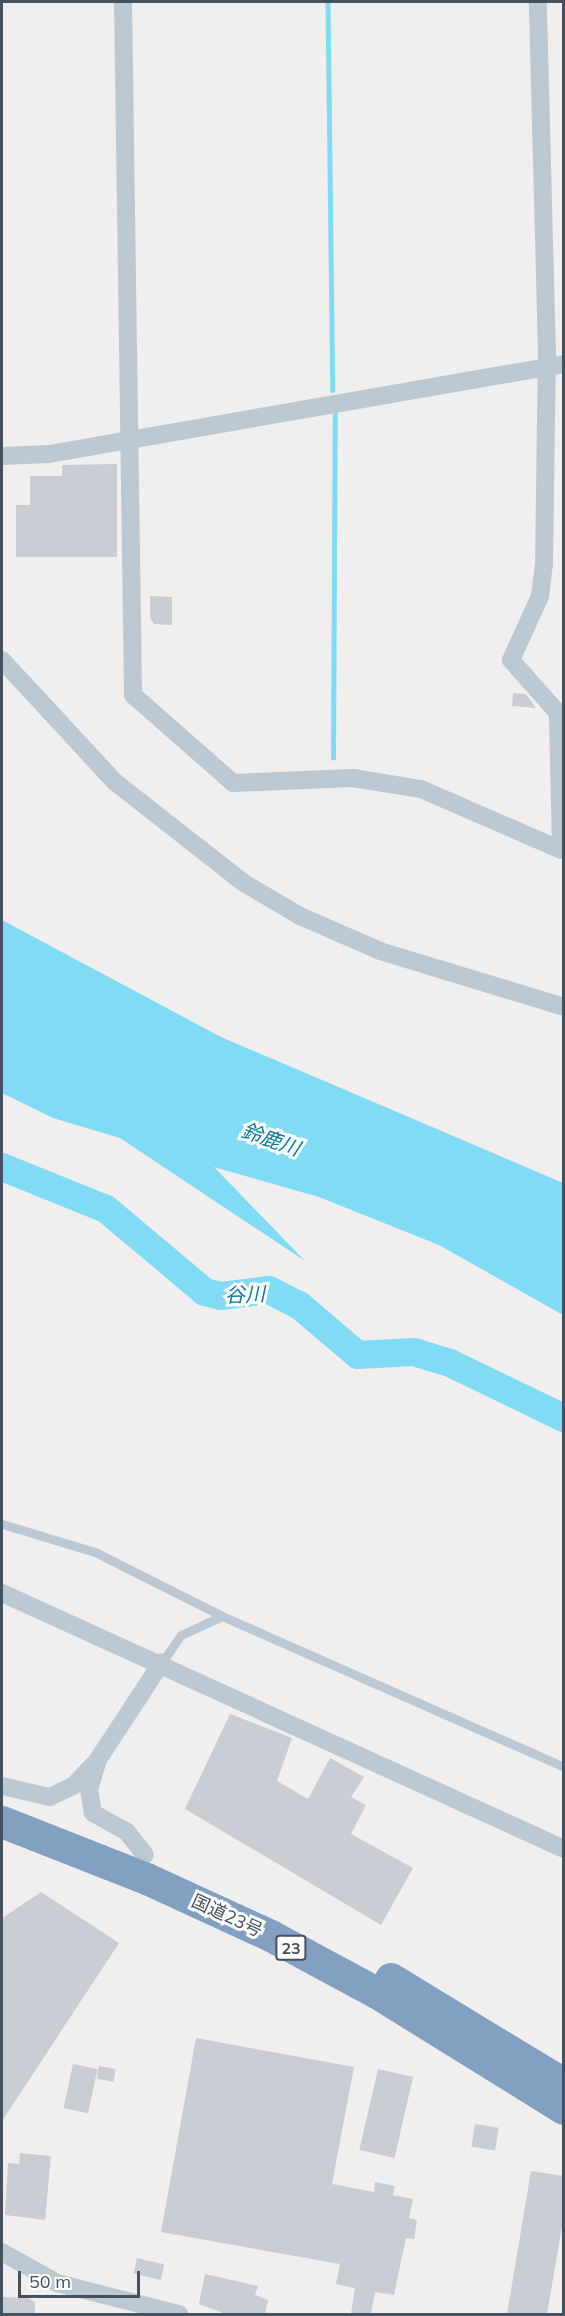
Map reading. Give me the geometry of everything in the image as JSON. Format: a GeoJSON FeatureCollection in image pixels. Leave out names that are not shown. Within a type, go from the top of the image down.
{"type":"FeatureCollection","features":[{"type":"Feature","properties":{"kind":"highway","name":"国道23号"},"geometry":{"type":"LineString","coordinates":[[2,1800],[145,1855],[361,1963],[564,2084]]}},
{"type":"Feature","properties":{"kind":"highway","name":"国道23号"},"geometry":{"type":"LineString","coordinates":[[2,1822],[147,1879],[271,1936],[377,1994],[564,2109]]}},
{"type":"Feature","properties":{"kind":"street"},"geometry":{"type":"LineString","coordinates":[[123,2],[133,695],[233,783],[353,778],[421,789],[561,850],[561,713],[511,660],[540,596],[544,564],[544,366],[538,2]]}},
{"type":"Feature","properties":{"kind":"street"},"geometry":{"type":"LineString","coordinates":[[2,456],[129,440],[564,364]]}},
{"type":"Feature","properties":{"kind":"street"},"geometry":{"type":"LineString","coordinates":[[2,660],[115,782],[244,883],[300,916],[380,951],[564,1007]]}},
{"type":"Feature","properties":{"kind":"street"},"geometry":{"type":"LineString","coordinates":[[2,1593],[162,1662],[564,1849]]}},
{"type":"Feature","properties":{"kind":"street"},"geometry":{"type":"LineString","coordinates":[[2,1785],[37,1795],[62,1795],[97,1761],[162,1662]]}},
{"type":"Feature","properties":{"kind":"street"},"geometry":{"type":"LineString","coordinates":[[97,1761],[89,1789],[93,1813],[127,1832],[145,1855]]}},
{"type":"Feature","properties":{"kind":"street"},"geometry":{"type":"LineString","coordinates":[[2,2252],[57,2283],[179,2314]]}},
{"type":"Feature","properties":{"kind":"lane"},"geometry":{"type":"LineString","coordinates":[[2,1524],[95,1552],[222,1616],[564,1767]]}},
{"type":"Feature","properties":{"kind":"lane"},"geometry":{"type":"LineString","coordinates":[[162,1662],[181,1635],[222,1616]]}},
{"type":"Feature","properties":{"kind":"water","name":"鈴鹿川"},"geometry":{"type":"Polygon","coordinates":[[[2,920],[221,1037],[563,1183],[563,1315],[439,1245],[319,1197],[214,1167],[305,1261],[120,1138],[53,1118],[2,1093],[2,920]]]}},
{"type":"Feature","properties":{"kind":"building"},"geometry":{"type":"Polygon","coordinates":[[[117,464],[117,557],[16,557],[16,505],[30,505],[30,476],[62,476],[62,465],[117,464]]]}},
{"type":"Feature","properties":{"kind":"building"},"geometry":{"type":"Polygon","coordinates":[[[150,596],[172,597],[172,625],[154,624],[150,618],[150,596]]]}},
{"type":"Feature","properties":{"kind":"building"},"geometry":{"type":"Polygon","coordinates":[[[513,693],[526,694],[536,708],[512,706],[513,693]]]}},
{"type":"Feature","properties":{"kind":"building"},"geometry":{"type":"Polygon","coordinates":[[[230,1714],[292,1738],[277,1781],[308,1799],[330,1758],[364,1777],[351,1797],[366,1805],[351,1834],[413,1868],[381,1925],[185,1809],[230,1714]]]}},
{"type":"Feature","properties":{"kind":"building"},"geometry":{"type":"Polygon","coordinates":[[[41,1892],[119,1943],[2,2121],[2,1918],[41,1892]]]}},
{"type":"Feature","properties":{"kind":"building"},"geometry":{"type":"Polygon","coordinates":[[[196,2038],[354,2067],[332,2184],[374,2192],[375,2182],[395,2186],[393,2195],[413,2199],[409,2218],[417,2220],[414,2239],[406,2238],[394,2295],[375,2292],[371,2314],[351,2314],[355,2288],[336,2284],[340,2264],[161,2232],[196,2038]]]}},
{"type":"Feature","properties":{"kind":"building"},"geometry":{"type":"Polygon","coordinates":[[[73,2064],[97,2069],[88,2113],[64,2108],[73,2064]]]}},
{"type":"Feature","properties":{"kind":"building"},"geometry":{"type":"Polygon","coordinates":[[[99,2066],[116,2069],[113,2082],[97,2079],[99,2066]]]}},
{"type":"Feature","properties":{"kind":"building"},"geometry":{"type":"Polygon","coordinates":[[[378,2069],[413,2077],[394,2158],[359,2150],[378,2069]]]}},
{"type":"Feature","properties":{"kind":"building"},"geometry":{"type":"Polygon","coordinates":[[[475,2124],[499,2128],[495,2150],[471,2147],[475,2124]]]}},
{"type":"Feature","properties":{"kind":"building"},"geometry":{"type":"Polygon","coordinates":[[[20,2153],[51,2156],[45,2220],[5,2215],[8,2163],[19,2164],[20,2153]]]}},
{"type":"Feature","properties":{"kind":"building"},"geometry":{"type":"Polygon","coordinates":[[[531,2171],[564,2176],[564,2215],[547,2314],[507,2314],[531,2171]]]}},
{"type":"Feature","properties":{"kind":"building"},"geometry":{"type":"Polygon","coordinates":[[[137,2258],[164,2264],[161,2280],[133,2274],[137,2258]]]}},
{"type":"Feature","properties":{"kind":"building"},"geometry":{"type":"Polygon","coordinates":[[[205,2274],[258,2286],[255,2295],[268,2300],[265,2314],[226,2314],[199,2304],[205,2274]]]}},
{"type":"Feature","properties":{"kind":"building"},"geometry":{"type":"Polygon","coordinates":[[[2,2297],[28,2298],[35,2302],[35,2314],[2,2314],[2,2297]]]}},
{"type":"Feature","properties":{"kind":"waterway"},"geometry":{"type":"LineString","coordinates":[[328,2],[333,390]]}},
{"type":"Feature","properties":{"kind":"waterway"},"geometry":{"type":"LineString","coordinates":[[333,758],[335,413]]}},
{"type":"Feature","properties":{"kind":"waterway","name":"谷川"},"geometry":{"type":"LineString","coordinates":[[2,1167],[106,1209],[205,1292],[221,1296],[269,1290],[299,1305],[358,1355],[414,1352],[450,1363],[564,1418]]}}]}
